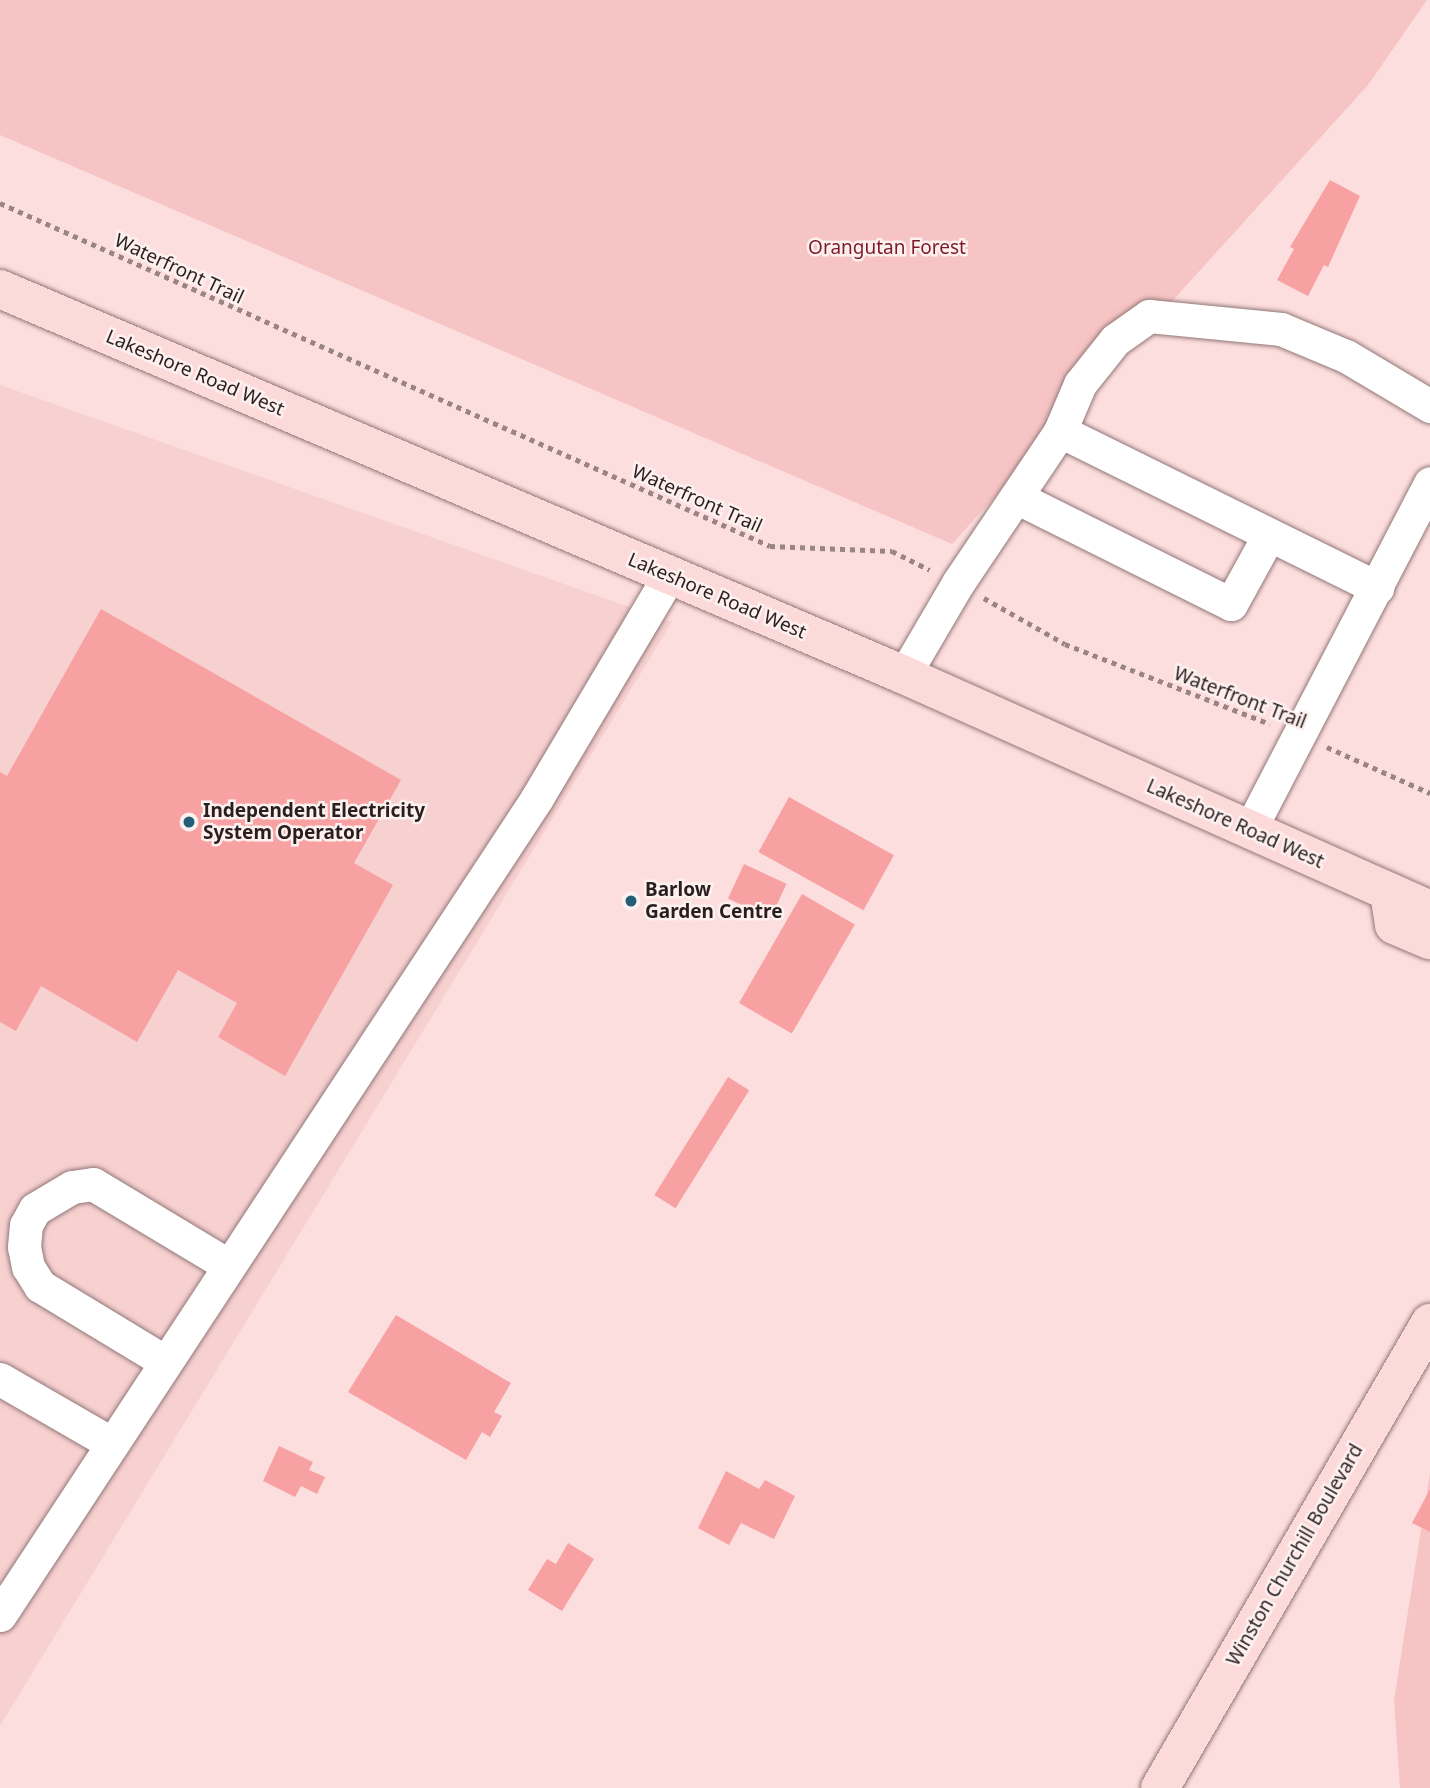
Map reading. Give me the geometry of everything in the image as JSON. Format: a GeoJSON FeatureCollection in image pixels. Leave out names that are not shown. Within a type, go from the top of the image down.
{"type":"FeatureCollection","features":[{"type":"Feature","properties":{"kind":"main road","name":"Lakeshore Road West"},"geometry":{"type":"LineString","coordinates":[[0,289],[904,675],[1430,910]]}},
{"type":"Feature","properties":{"kind":"main road"},"geometry":{"type":"LineString","coordinates":[[1389,892],[1394,925],[1430,940]]}},
{"type":"Feature","properties":{"kind":"main road","name":"Winston Churchill Boulevard"},"geometry":{"type":"LineString","coordinates":[[1160,1788],[1430,1322]]}},
{"type":"Feature","properties":{"kind":"lane"},"geometry":{"type":"LineString","coordinates":[[904,675],[958,583],[1060,431],[1080,384],[1115,340],[1149,316],[1280,328],[1346,356],[1430,407]]}},
{"type":"Feature","properties":{"kind":"lane"},"geometry":{"type":"LineString","coordinates":[[1060,431],[1377,588]]}},
{"type":"Feature","properties":{"kind":"lane"},"geometry":{"type":"LineString","coordinates":[[1249,831],[1303,736],[1430,483]]}},
{"type":"Feature","properties":{"kind":"lane"},"geometry":{"type":"LineString","coordinates":[[1016,497],[1231,604],[1269,535]]}},
{"type":"Feature","properties":{"kind":"lane"},"geometry":{"type":"LineString","coordinates":[[0,1615],[164,1361],[537,798],[669,576]]}},
{"type":"Feature","properties":{"kind":"lane"},"geometry":{"type":"LineString","coordinates":[[164,1361],[40,1286],[28,1267],[24,1247],[26,1225],[35,1209],[65,1190],[93,1184],[228,1265]]}},
{"type":"Feature","properties":{"kind":"lane"},"geometry":{"type":"LineString","coordinates":[[0,1379],[111,1443]]}},
{"type":"Feature","properties":{"kind":"path","name":"Waterfront Trail"},"geometry":{"type":"LineString","coordinates":[[0,203],[770,547],[892,551],[958,583],[1065,644],[1303,736],[1430,793]]}},
{"type":"Feature","properties":{"kind":"shaded area"},"geometry":{"type":"Polygon","coordinates":[[[0,385],[672,622],[0,1726],[0,385]]]}},
{"type":"Feature","properties":{"kind":"green space","name":"Orangutan Forest"},"geometry":{"type":"Polygon","coordinates":[[[0,0],[1427,0],[1368,85],[952,544],[0,135],[0,0]]]}},
{"type":"Feature","properties":{"kind":"green space"},"geometry":{"type":"Polygon","coordinates":[[[1430,1473],[1430,1788],[1400,1788],[1394,1700],[1430,1473]]]}},
{"type":"Feature","properties":{"kind":"building"},"geometry":{"type":"Polygon","coordinates":[[[1330,180],[1360,196],[1328,267],[1324,265],[1308,296],[1277,280],[1294,249],[1290,247],[1330,180]]]}},
{"type":"Feature","properties":{"kind":"building","name":"Independent Electricity System Operator"},"geometry":{"type":"Polygon","coordinates":[[[101,609],[401,780],[354,863],[393,885],[285,1076],[218,1037],[237,1003],[178,970],[137,1042],[41,986],[16,1031],[0,1022],[0,772],[7,776],[101,609]]]}},
{"type":"Feature","properties":{"kind":"building"},"geometry":{"type":"Polygon","coordinates":[[[789,797],[894,855],[863,910],[758,852],[789,797]]]}},
{"type":"Feature","properties":{"kind":"building"},"geometry":{"type":"Polygon","coordinates":[[[744,864],[787,884],[771,918],[728,898],[744,864]]]}},
{"type":"Feature","properties":{"kind":"building"},"geometry":{"type":"Polygon","coordinates":[[[802,894],[855,924],[792,1034],[739,1003],[802,894]]]}},
{"type":"Feature","properties":{"kind":"building"},"geometry":{"type":"Polygon","coordinates":[[[728,1077],[749,1090],[676,1208],[654,1195],[728,1077]]]}},
{"type":"Feature","properties":{"kind":"building"},"geometry":{"type":"Polygon","coordinates":[[[396,1315],[511,1383],[494,1412],[502,1416],[490,1437],[482,1432],[466,1460],[348,1392],[396,1315]]]}},
{"type":"Feature","properties":{"kind":"building"},"geometry":{"type":"Polygon","coordinates":[[[279,1446],[313,1462],[309,1470],[325,1477],[317,1494],[301,1486],[295,1497],[263,1481],[279,1446]]]}},
{"type":"Feature","properties":{"kind":"building"},"geometry":{"type":"Polygon","coordinates":[[[726,1471],[759,1489],[765,1480],[795,1496],[774,1539],[741,1523],[729,1545],[698,1528],[726,1471]]]}},
{"type":"Feature","properties":{"kind":"building"},"geometry":{"type":"Polygon","coordinates":[[[1430,1489],[1430,1532],[1412,1523],[1430,1489]]]}},
{"type":"Feature","properties":{"kind":"building"},"geometry":{"type":"Polygon","coordinates":[[[568,1543],[594,1559],[562,1611],[528,1590],[547,1559],[556,1564],[568,1543]]]}},
{"type":"Feature","properties":{"kind":"place","name":"Independent Electricity System Operator"},"geometry":{"type":"Point","coordinates":[189,822]}},
{"type":"Feature","properties":{"kind":"place","name":"Barlow Garden Centre"},"geometry":{"type":"Point","coordinates":[631,901]}}]}
